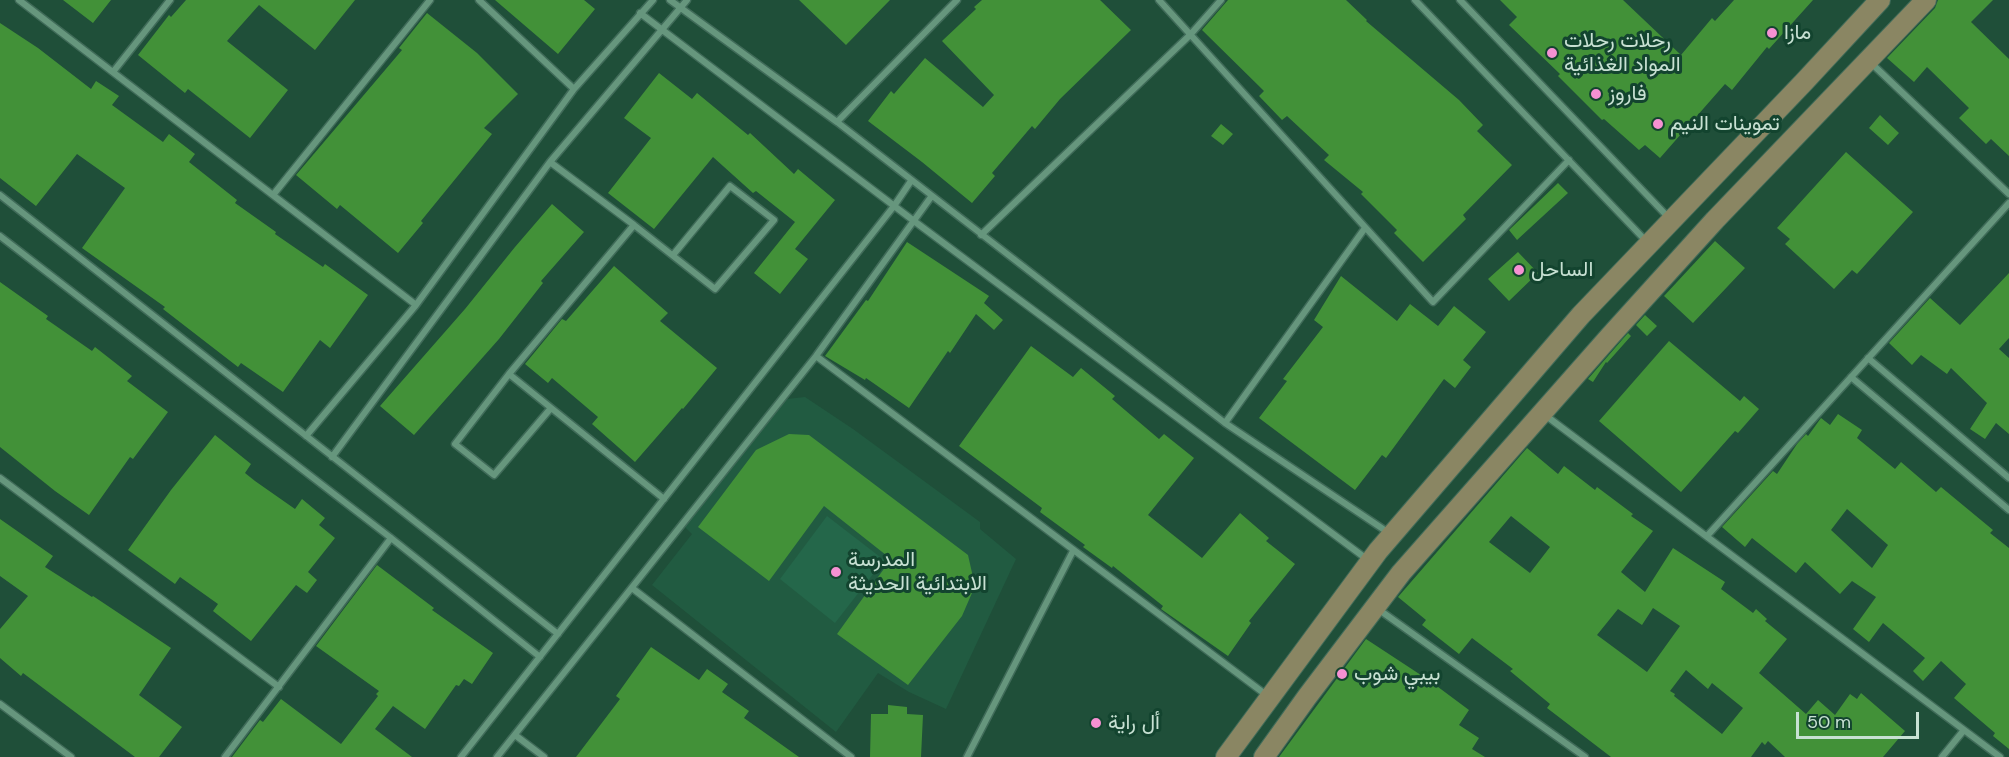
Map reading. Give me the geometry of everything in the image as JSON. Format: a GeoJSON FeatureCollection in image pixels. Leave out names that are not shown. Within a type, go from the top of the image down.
{"type":"FeatureCollection","features":[{"type":"Feature","properties":{"kind":"main road"},"geometry":{"type":"LineString","coordinates":[[1226,757],[1370,562],[1581,315],[1880,0]]}},
{"type":"Feature","properties":{"kind":"main road"},"geometry":{"type":"LineString","coordinates":[[1264,757],[1401,573],[1715,220],[1926,0]]}},
{"type":"Feature","properties":{"kind":"street"},"geometry":{"type":"LineString","coordinates":[[20,0],[416,304]]}},
{"type":"Feature","properties":{"kind":"street"},"geometry":{"type":"LineString","coordinates":[[113,72],[170,0]]}},
{"type":"Feature","properties":{"kind":"street"},"geometry":{"type":"LineString","coordinates":[[273,195],[429,0]]}},
{"type":"Feature","properties":{"kind":"street"},"geometry":{"type":"LineString","coordinates":[[479,0],[574,89]]}},
{"type":"Feature","properties":{"kind":"street"},"geometry":{"type":"LineString","coordinates":[[306,436],[416,304],[574,89],[652,0]]}},
{"type":"Feature","properties":{"kind":"street"},"geometry":{"type":"LineString","coordinates":[[670,0],[837,122],[1224,423],[1392,535]]}},
{"type":"Feature","properties":{"kind":"street"},"geometry":{"type":"LineString","coordinates":[[332,457],[550,162],[687,0]]}},
{"type":"Feature","properties":{"kind":"street"},"geometry":{"type":"LineString","coordinates":[[837,122],[957,0]]}},
{"type":"Feature","properties":{"kind":"street"},"geometry":{"type":"LineString","coordinates":[[1159,0],[1433,302],[1569,160]]}},
{"type":"Feature","properties":{"kind":"street"},"geometry":{"type":"LineString","coordinates":[[981,235],[1190,34],[1221,0]]}},
{"type":"Feature","properties":{"kind":"street"},"geometry":{"type":"LineString","coordinates":[[1415,0],[1649,243]]}},
{"type":"Feature","properties":{"kind":"street"},"geometry":{"type":"LineString","coordinates":[[1460,0],[1672,220]]}},
{"type":"Feature","properties":{"kind":"street"},"geometry":{"type":"LineString","coordinates":[[640,13],[914,222],[1370,562]]}},
{"type":"Feature","properties":{"kind":"street"},"geometry":{"type":"LineString","coordinates":[[1868,60],[2009,194]]}},
{"type":"Feature","properties":{"kind":"street"},"geometry":{"type":"LineString","coordinates":[[550,162],[714,289],[774,220],[730,186],[673,255]]}},
{"type":"Feature","properties":{"kind":"street"},"geometry":{"type":"LineString","coordinates":[[461,757],[894,206],[911,181]]}},
{"type":"Feature","properties":{"kind":"street"},"geometry":{"type":"LineString","coordinates":[[0,195],[558,634]]}},
{"type":"Feature","properties":{"kind":"street"},"geometry":{"type":"LineString","coordinates":[[497,757],[816,356],[931,197]]}},
{"type":"Feature","properties":{"kind":"street"},"geometry":{"type":"LineString","coordinates":[[1707,536],[2009,203]]}},
{"type":"Feature","properties":{"kind":"street"},"geometry":{"type":"LineString","coordinates":[[551,408],[494,476],[455,444],[509,374],[634,225]]}},
{"type":"Feature","properties":{"kind":"street"},"geometry":{"type":"LineString","coordinates":[[1224,423],[1365,228]]}},
{"type":"Feature","properties":{"kind":"street"},"geometry":{"type":"LineString","coordinates":[[0,236],[391,538],[540,657]]}},
{"type":"Feature","properties":{"kind":"street"},"geometry":{"type":"LineString","coordinates":[[816,356],[1269,697]]}},
{"type":"Feature","properties":{"kind":"street"},"geometry":{"type":"LineString","coordinates":[[1868,358],[2009,478]]}},
{"type":"Feature","properties":{"kind":"street"},"geometry":{"type":"LineString","coordinates":[[509,374],[664,498]]}},
{"type":"Feature","properties":{"kind":"street"},"geometry":{"type":"LineString","coordinates":[[1851,377],[2009,510]]}},
{"type":"Feature","properties":{"kind":"street"},"geometry":{"type":"LineString","coordinates":[[1542,413],[2000,757]]}},
{"type":"Feature","properties":{"kind":"street"},"geometry":{"type":"LineString","coordinates":[[0,478],[279,687]]}},
{"type":"Feature","properties":{"kind":"street"},"geometry":{"type":"LineString","coordinates":[[225,757],[391,538]]}},
{"type":"Feature","properties":{"kind":"street"},"geometry":{"type":"LineString","coordinates":[[968,757],[1073,551]]}},
{"type":"Feature","properties":{"kind":"street"},"geometry":{"type":"LineString","coordinates":[[632,588],[851,757]]}},
{"type":"Feature","properties":{"kind":"street"},"geometry":{"type":"LineString","coordinates":[[1376,607],[1585,757]]}},
{"type":"Feature","properties":{"kind":"street"},"geometry":{"type":"LineString","coordinates":[[0,704],[71,757]]}},
{"type":"Feature","properties":{"kind":"street"},"geometry":{"type":"LineString","coordinates":[[1942,757],[1964,730]]}},
{"type":"Feature","properties":{"kind":"street"},"geometry":{"type":"LineString","coordinates":[[515,735],[544,757]]}},
{"type":"Feature","properties":{"kind":"shaded area","name":"المدرسة الابتدائية الحديثة"},"geometry":{"type":"Polygon","coordinates":[[[805,397],[853,429],[980,522],[980,529],[1016,559],[946,709],[909,692],[878,673],[836,732],[652,585],[692,534],[685,527],[787,399],[805,397]]]}},
{"type":"Feature","properties":{"kind":"shaded area"},"geometry":{"type":"Polygon","coordinates":[[[827,516],[884,560],[835,623],[780,579],[827,516]]]}},
{"type":"Feature","properties":{"kind":"building"},"geometry":{"type":"Polygon","coordinates":[[[63,0],[111,0],[93,23],[63,0]]]}},
{"type":"Feature","properties":{"kind":"building"},"geometry":{"type":"Polygon","coordinates":[[[186,0],[355,0],[315,50],[259,5],[227,41],[288,90],[250,138],[188,89],[185,93],[138,55],[169,15],[171,17],[186,0]]]}},
{"type":"Feature","properties":{"kind":"building"},"geometry":{"type":"Polygon","coordinates":[[[495,0],[584,0],[595,9],[558,54],[495,0]]]}},
{"type":"Feature","properties":{"kind":"building"},"geometry":{"type":"Polygon","coordinates":[[[799,0],[890,0],[846,45],[799,0]]]}},
{"type":"Feature","properties":{"kind":"building"},"geometry":{"type":"Polygon","coordinates":[[[982,0],[1100,0],[1131,30],[1060,99],[1035,129],[1032,126],[992,173],[995,176],[972,203],[868,121],[891,91],[894,94],[925,58],[983,107],[994,95],[942,41],[976,9],[974,7],[982,0]]]}},
{"type":"Feature","properties":{"kind":"building"},"geometry":{"type":"Polygon","coordinates":[[[1228,0],[1346,0],[1366,21],[1459,100],[1483,125],[1477,131],[1512,165],[1463,215],[1466,219],[1423,262],[1394,233],[1397,230],[1361,194],[1363,192],[1324,160],[1329,155],[1287,116],[1282,120],[1259,96],[1264,91],[1202,30],[1228,0]]]}},
{"type":"Feature","properties":{"kind":"building"},"geometry":{"type":"Polygon","coordinates":[[[1500,0],[1623,0],[1681,55],[1712,18],[1715,21],[1734,0],[1813,0],[1769,49],[1767,47],[1732,90],[1725,84],[1660,158],[1645,145],[1639,150],[1604,119],[1602,120],[1558,76],[1560,74],[1509,25],[1517,17],[1500,0]]]}},
{"type":"Feature","properties":{"kind":"building"},"geometry":{"type":"Polygon","coordinates":[[[1938,0],[1993,0],[1971,22],[2009,59],[2009,156],[1991,139],[1986,144],[1959,118],[1969,108],[1927,67],[1914,82],[1887,58],[1935,8],[1938,0]]]}},
{"type":"Feature","properties":{"kind":"building"},"geometry":{"type":"Polygon","coordinates":[[[427,13],[477,53],[518,94],[484,128],[492,134],[398,253],[340,205],[337,209],[296,175],[402,50],[399,48],[427,13]]]}},
{"type":"Feature","properties":{"kind":"building"},"geometry":{"type":"Polygon","coordinates":[[[0,23],[38,48],[91,89],[96,81],[119,96],[112,105],[163,142],[169,134],[195,154],[189,162],[237,200],[235,203],[276,232],[275,234],[323,267],[325,264],[368,295],[330,348],[320,340],[283,392],[241,363],[238,367],[163,309],[165,307],[82,248],[125,188],[77,154],[36,206],[0,178],[0,23]]]}},
{"type":"Feature","properties":{"kind":"building"},"geometry":{"type":"Polygon","coordinates":[[[659,73],[692,99],[697,93],[748,135],[750,133],[794,174],[798,169],[835,200],[795,249],[808,259],[780,294],[754,273],[795,222],[756,191],[753,193],[713,157],[654,229],[608,193],[651,138],[624,118],[659,73]]]}},
{"type":"Feature","properties":{"kind":"building"},"geometry":{"type":"Polygon","coordinates":[[[1880,115],[1899,133],[1888,145],[1869,128],[1880,115]]]}},
{"type":"Feature","properties":{"kind":"building"},"geometry":{"type":"Polygon","coordinates":[[[1221,124],[1233,134],[1223,145],[1211,136],[1221,124]]]}},
{"type":"Feature","properties":{"kind":"building"},"geometry":{"type":"Polygon","coordinates":[[[1846,152],[1913,212],[1857,274],[1852,270],[1834,289],[1785,244],[1790,239],[1777,228],[1846,152]]]}},
{"type":"Feature","properties":{"kind":"building"},"geometry":{"type":"Polygon","coordinates":[[[1558,183],[1568,193],[1517,240],[1509,230],[1558,183]]]}},
{"type":"Feature","properties":{"kind":"building"},"geometry":{"type":"Polygon","coordinates":[[[552,204],[584,232],[541,281],[543,283],[499,339],[414,435],[380,406],[465,309],[552,204]]]}},
{"type":"Feature","properties":{"kind":"building"},"geometry":{"type":"Polygon","coordinates":[[[1715,241],[1745,268],[1693,323],[1664,296],[1715,241]]]}},
{"type":"Feature","properties":{"kind":"building"},"geometry":{"type":"Polygon","coordinates":[[[907,242],[989,296],[984,303],[1003,320],[994,330],[976,314],[909,408],[866,378],[865,380],[825,356],[866,300],[868,301],[907,242]]]}},
{"type":"Feature","properties":{"kind":"building"},"geometry":{"type":"Polygon","coordinates":[[[1518,252],[1538,273],[1509,301],[1488,279],[1518,252]]]}},
{"type":"Feature","properties":{"kind":"building"},"geometry":{"type":"Polygon","coordinates":[[[614,266],[668,313],[660,321],[717,368],[635,462],[592,424],[598,417],[552,378],[548,383],[525,364],[562,319],[566,321],[614,266]]]}},
{"type":"Feature","properties":{"kind":"building"},"geometry":{"type":"Polygon","coordinates":[[[2009,273],[2009,338],[1999,349],[2009,358],[2009,434],[1996,423],[1985,439],[1970,429],[1987,403],[1951,368],[1947,374],[1921,355],[1912,365],[1889,343],[1930,298],[1960,325],[2009,273]]]}},
{"type":"Feature","properties":{"kind":"building"},"geometry":{"type":"Polygon","coordinates":[[[1341,276],[1397,321],[1410,304],[1438,326],[1454,306],[1486,332],[1463,360],[1471,367],[1455,388],[1444,379],[1386,458],[1382,455],[1355,490],[1259,418],[1287,381],[1283,379],[1323,327],[1314,320],[1341,276]]]}},
{"type":"Feature","properties":{"kind":"building"},"geometry":{"type":"Polygon","coordinates":[[[0,282],[48,316],[46,319],[92,351],[95,347],[132,376],[127,381],[168,412],[133,459],[130,457],[89,515],[0,447],[0,282]]]}},
{"type":"Feature","properties":{"kind":"building"},"geometry":{"type":"Polygon","coordinates":[[[1645,315],[1657,326],[1647,336],[1636,325],[1645,315]]]}},
{"type":"Feature","properties":{"kind":"building"},"geometry":{"type":"Polygon","coordinates":[[[1628,333],[1631,336],[1606,362],[1593,382],[1588,379],[1628,333]]]}},
{"type":"Feature","properties":{"kind":"building"},"geometry":{"type":"Polygon","coordinates":[[[1669,341],[1740,401],[1744,396],[1759,409],[1738,433],[1735,431],[1681,492],[1599,421],[1669,341]]]}},
{"type":"Feature","properties":{"kind":"building"},"geometry":{"type":"Polygon","coordinates":[[[1031,346],[1073,377],[1081,368],[1115,396],[1112,399],[1159,439],[1164,434],[1194,458],[1148,515],[1202,558],[1240,513],[1269,538],[1266,541],[1295,564],[1249,621],[1251,623],[1228,656],[1161,609],[1163,606],[1040,512],[1042,508],[959,446],[1031,346]]]}},
{"type":"Feature","properties":{"kind":"building"},"geometry":{"type":"Polygon","coordinates":[[[1838,414],[1862,430],[1857,438],[1895,469],[1901,462],[1936,492],[1941,487],[1993,530],[1990,533],[2009,548],[2009,749],[1993,736],[1995,733],[1954,698],[1966,684],[1941,661],[1923,681],[1913,671],[1925,658],[1883,623],[1869,642],[1853,629],[1876,597],[1852,581],[1840,594],[1805,562],[1796,573],[1752,538],[1745,547],[1722,527],[1773,471],[1777,474],[1797,444],[1806,434],[1808,436],[1821,418],[1830,425],[1838,414]],[[1847,509],[1831,530],[1872,568],[1888,545],[1847,509]]]}},
{"type":"Feature","properties":{"kind":"building"},"geometry":{"type":"Polygon","coordinates":[[[789,434],[809,435],[968,555],[975,586],[962,616],[908,685],[837,634],[891,559],[824,506],[769,581],[698,527],[756,450],[789,434]]]}},
{"type":"Feature","properties":{"kind":"building"},"geometry":{"type":"Polygon","coordinates":[[[215,435],[251,464],[245,473],[295,509],[302,499],[325,518],[319,525],[335,538],[308,572],[317,580],[307,593],[296,585],[251,641],[213,611],[218,604],[180,577],[175,584],[128,550],[171,490],[215,435]]]}},
{"type":"Feature","properties":{"kind":"building"},"geometry":{"type":"Polygon","coordinates":[[[1527,448],[1558,474],[1564,466],[1595,490],[1597,487],[1653,531],[1621,572],[1645,592],[1673,548],[1725,582],[1721,589],[1753,613],[1756,609],[1767,619],[1765,621],[1787,639],[1759,673],[1806,714],[1818,700],[1835,715],[1850,694],[1857,699],[1861,693],[1905,731],[1883,757],[1785,757],[1768,741],[1765,745],[1762,742],[1751,757],[1611,757],[1547,708],[1550,704],[1510,671],[1513,669],[1472,638],[1459,654],[1422,625],[1426,620],[1398,597],[1527,448]],[[1511,516],[1489,542],[1530,573],[1550,547],[1511,516]],[[1653,608],[1642,625],[1618,609],[1597,635],[1647,672],[1680,626],[1653,608]],[[1686,670],[1670,691],[1722,734],[1743,708],[1712,683],[1708,689],[1686,670]]]}},
{"type":"Feature","properties":{"kind":"building"},"geometry":{"type":"Polygon","coordinates":[[[0,519],[53,556],[45,567],[171,648],[139,695],[182,727],[159,757],[135,757],[23,673],[21,676],[0,658],[0,629],[28,596],[0,576],[0,519]]]}},
{"type":"Feature","properties":{"kind":"building"},"geometry":{"type":"Polygon","coordinates":[[[377,565],[434,608],[432,610],[493,653],[472,684],[464,679],[459,686],[456,685],[425,729],[393,706],[375,729],[412,757],[232,757],[260,720],[263,722],[281,699],[341,744],[378,696],[376,694],[379,691],[316,646],[377,565]]]}},
{"type":"Feature","properties":{"kind":"building"},"geometry":{"type":"Polygon","coordinates":[[[1366,639],[1469,710],[1459,725],[1479,738],[1472,749],[1485,757],[1279,757],[1366,639]]]}},
{"type":"Feature","properties":{"kind":"building"},"geometry":{"type":"Polygon","coordinates":[[[651,647],[699,680],[707,669],[728,684],[722,692],[749,711],[744,718],[799,757],[576,757],[620,699],[616,696],[651,647]]]}},
{"type":"Feature","properties":{"kind":"building"},"geometry":{"type":"Polygon","coordinates":[[[888,705],[907,707],[907,714],[923,715],[921,757],[870,757],[871,714],[888,714],[888,705]]]}},
{"type":"Feature","properties":{"kind":"place","name":"مازا"},"geometry":{"type":"Point","coordinates":[1772,33]}},
{"type":"Feature","properties":{"kind":"place","name":"رحلات رحلات المواد الغذائية"},"geometry":{"type":"Point","coordinates":[1552,53]}},
{"type":"Feature","properties":{"kind":"place","name":"فاروز"},"geometry":{"type":"Point","coordinates":[1596,94]}},
{"type":"Feature","properties":{"kind":"place","name":"تموينات النيم"},"geometry":{"type":"Point","coordinates":[1658,124]}},
{"type":"Feature","properties":{"kind":"place","name":"الساحل"},"geometry":{"type":"Point","coordinates":[1519,270]}},
{"type":"Feature","properties":{"kind":"place","name":"المدرسة الابتدائية الحديثة"},"geometry":{"type":"Point","coordinates":[836,572]}},
{"type":"Feature","properties":{"kind":"place","name":"بيبي شوب"},"geometry":{"type":"Point","coordinates":[1342,674]}},
{"type":"Feature","properties":{"kind":"place","name":"أل راية"},"geometry":{"type":"Point","coordinates":[1096,723]}}]}
